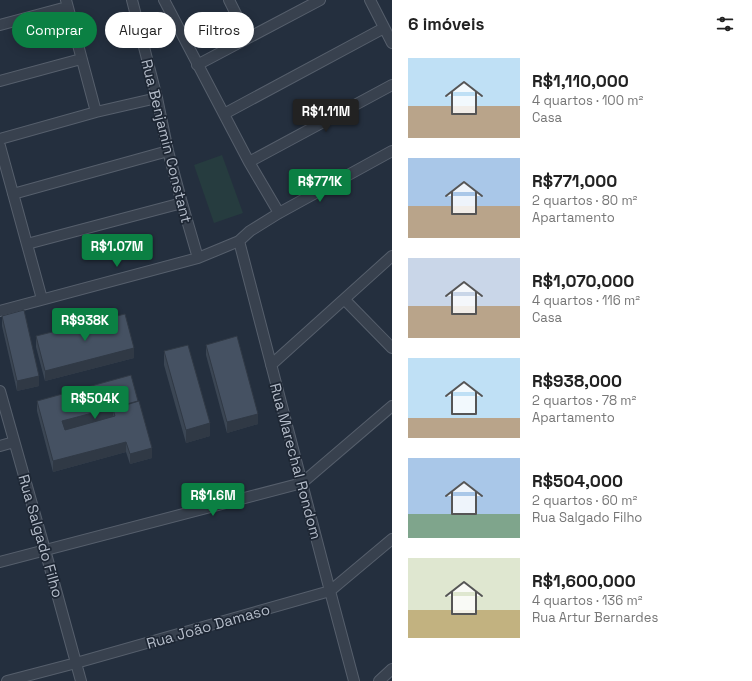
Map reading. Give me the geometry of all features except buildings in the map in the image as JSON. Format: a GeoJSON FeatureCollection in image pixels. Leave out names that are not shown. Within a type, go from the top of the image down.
{"type":"FeatureCollection","features":[{"type":"Feature","properties":{"kind":"street","name":"Rua Benjamin Constant"},"geometry":{"type":"LineString","coordinates":[[132,0],[168,151],[198,258]]}},
{"type":"Feature","properties":{"kind":"street"},"geometry":{"type":"LineString","coordinates":[[164,0],[197,65],[278,213]]}},
{"type":"Feature","properties":{"kind":"street"},"geometry":{"type":"LineString","coordinates":[[229,0],[235,12]]}},
{"type":"Feature","properties":{"kind":"street"},"geometry":{"type":"LineString","coordinates":[[254,35],[320,0]]}},
{"type":"Feature","properties":{"kind":"street"},"geometry":{"type":"LineString","coordinates":[[370,0],[392,43]]}},
{"type":"Feature","properties":{"kind":"street"},"geometry":{"type":"LineString","coordinates":[[0,25],[66,4],[96,112]]}},
{"type":"Feature","properties":{"kind":"street"},"geometry":{"type":"LineString","coordinates":[[224,114],[384,28]]}},
{"type":"Feature","properties":{"kind":"street"},"geometry":{"type":"LineString","coordinates":[[197,65],[229,48]]}},
{"type":"Feature","properties":{"kind":"street"},"geometry":{"type":"LineString","coordinates":[[0,81],[81,59]]}},
{"type":"Feature","properties":{"kind":"street"},"geometry":{"type":"LineString","coordinates":[[249,162],[392,85]]}},
{"type":"Feature","properties":{"kind":"street"},"geometry":{"type":"LineString","coordinates":[[0,139],[96,112],[156,98]]}},
{"type":"Feature","properties":{"kind":"street"},"geometry":{"type":"LineString","coordinates":[[0,146],[42,299]]}},
{"type":"Feature","properties":{"kind":"street"},"geometry":{"type":"LineString","coordinates":[[13,194],[168,151]]}},
{"type":"Feature","properties":{"kind":"street"},"geometry":{"type":"LineString","coordinates":[[0,311],[198,258],[239,241],[250,231],[278,213],[392,151]]}},
{"type":"Feature","properties":{"kind":"street"},"geometry":{"type":"LineString","coordinates":[[27,244],[182,203]]}},
{"type":"Feature","properties":{"kind":"street","name":"Rua Marechal Rondom"},"geometry":{"type":"LineString","coordinates":[[239,241],[354,681]]}},
{"type":"Feature","properties":{"kind":"street"},"geometry":{"type":"LineString","coordinates":[[271,365],[345,300],[392,256]]}},
{"type":"Feature","properties":{"kind":"street"},"geometry":{"type":"LineString","coordinates":[[345,300],[392,348]]}},
{"type":"Feature","properties":{"kind":"street","name":"Rua Salgado Filho"},"geometry":{"type":"LineString","coordinates":[[0,391],[2,412],[14,442],[81,681]]}},
{"type":"Feature","properties":{"kind":"street"},"geometry":{"type":"LineString","coordinates":[[0,562],[302,483],[392,406]]}},
{"type":"Feature","properties":{"kind":"street"},"geometry":{"type":"LineString","coordinates":[[0,446],[14,442]]}},
{"type":"Feature","properties":{"kind":"street","name":"Rua João Damaso"},"geometry":{"type":"LineString","coordinates":[[7,681],[330,591],[392,539]]}},
{"type":"Feature","properties":{"kind":"street"},"geometry":{"type":"LineString","coordinates":[[379,681],[392,669]]}},
{"type":"Feature","properties":{"kind":"green space"},"geometry":{"type":"Polygon","coordinates":[[[222,155],[243,213],[214,223],[194,165],[222,155]]]}}]}
